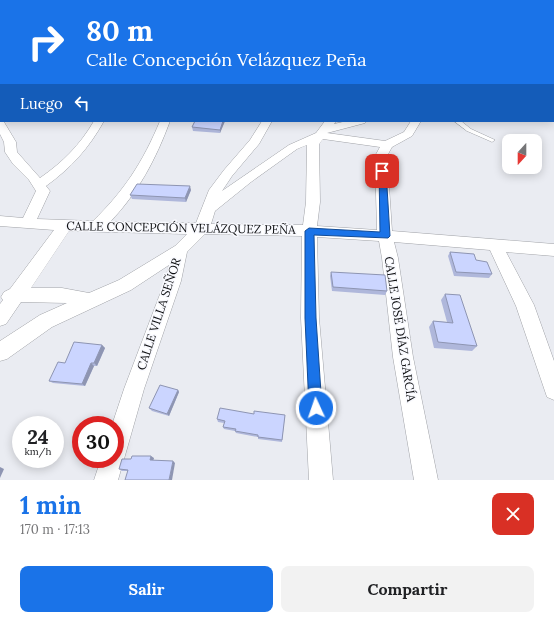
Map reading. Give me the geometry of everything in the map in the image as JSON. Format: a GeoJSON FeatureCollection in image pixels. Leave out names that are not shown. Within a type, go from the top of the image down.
{"type":"FeatureCollection","features":[{"type":"Feature","properties":{"kind":"street"},"geometry":{"type":"LineString","coordinates":[[39,185],[71,162],[88,142],[98,122]]}},
{"type":"Feature","properties":{"kind":"street"},"geometry":{"type":"LineString","coordinates":[[96,227],[115,209],[139,178],[148,164],[165,122]]}},
{"type":"Feature","properties":{"kind":"street"},"geometry":{"type":"LineString","coordinates":[[208,209],[246,179],[293,147],[326,128],[356,122]]}},
{"type":"Feature","properties":{"kind":"street"},"geometry":{"type":"LineString","coordinates":[[326,128],[387,146],[408,134],[415,122]]}},
{"type":"Feature","properties":{"kind":"street"},"geometry":{"type":"LineString","coordinates":[[0,124],[10,142],[11,152],[43,191],[27,224]]}},
{"type":"Feature","properties":{"kind":"street","name":"CALLE VILLA SEÑOR"},"geometry":{"type":"LineString","coordinates":[[124,422],[134,389],[173,281],[180,250],[202,228],[214,193],[228,173],[255,142],[268,124]]}},
{"type":"Feature","properties":{"kind":"street"},"geometry":{"type":"LineString","coordinates":[[321,480],[310,318],[309,231],[313,202],[313,144],[326,128]]}},
{"type":"Feature","properties":{"kind":"street","name":"CALLE JOSÉ DÍAZ GARCÍA"},"geometry":{"type":"LineString","coordinates":[[387,146],[381,156],[385,236],[390,258],[403,357],[426,480]]}},
{"type":"Feature","properties":{"kind":"street","name":"CALLE CONCEPCIÓN VELÁZQUEZ PEÑA"},"geometry":{"type":"LineString","coordinates":[[0,221],[65,226],[309,231],[554,250]]}},
{"type":"Feature","properties":{"kind":"street"},"geometry":{"type":"LineString","coordinates":[[0,318],[8,298],[65,226]]}},
{"type":"Feature","properties":{"kind":"street"},"geometry":{"type":"LineString","coordinates":[[496,246],[526,306],[554,390]]}},
{"type":"Feature","properties":{"kind":"street"},"geometry":{"type":"LineString","coordinates":[[0,352],[46,322],[125,285],[180,250]]}},
{"type":"Feature","properties":{"kind":"street"},"geometry":{"type":"LineString","coordinates":[[8,298],[62,294],[90,301]]}},
{"type":"Feature","properties":{"kind":"street"},"geometry":{"type":"LineString","coordinates":[[106,480],[110,468]]}},
{"type":"Feature","properties":{"kind":"lane"},"geometry":{"type":"LineString","coordinates":[[458,122],[469,130],[492,140]]}},
{"type":"Feature","properties":{"kind":"building"},"geometry":{"type":"Polygon","coordinates":[[[194,122],[223,122],[220,130],[192,127],[194,122]]]}},
{"type":"Feature","properties":{"kind":"building"},"geometry":{"type":"Polygon","coordinates":[[[137,184],[190,186],[185,198],[130,195],[137,184]]]}},
{"type":"Feature","properties":{"kind":"building"},"geometry":{"type":"Polygon","coordinates":[[[450,252],[474,254],[476,260],[487,262],[492,274],[456,272],[450,252]]]}},
{"type":"Feature","properties":{"kind":"building"},"geometry":{"type":"Polygon","coordinates":[[[331,272],[385,275],[387,291],[333,287],[331,272]]]}},
{"type":"Feature","properties":{"kind":"building"},"geometry":{"type":"Polygon","coordinates":[[[445,294],[460,295],[477,346],[438,342],[433,321],[453,323],[445,294]]]}},
{"type":"Feature","properties":{"kind":"building"},"geometry":{"type":"Polygon","coordinates":[[[74,342],[102,345],[94,363],[91,363],[82,384],[49,381],[58,362],[65,363],[74,342]]]}},
{"type":"Feature","properties":{"kind":"building"},"geometry":{"type":"Polygon","coordinates":[[[160,385],[178,390],[167,414],[149,408],[160,385]]]}},
{"type":"Feature","properties":{"kind":"building"},"geometry":{"type":"Polygon","coordinates":[[[220,408],[254,414],[254,411],[285,415],[282,440],[258,437],[258,435],[235,431],[236,429],[223,427],[225,421],[217,419],[220,408]]]}},
{"type":"Feature","properties":{"kind":"building"},"geometry":{"type":"Polygon","coordinates":[[[132,456],[151,456],[150,460],[173,461],[169,480],[125,480],[128,470],[119,469],[124,468],[124,459],[131,459],[132,456]]]}},
{"type":"Feature","properties":{"kind":"route"},"geometry":{"type":"LineString","coordinates":[[316,408],[310,318],[309,231],[385,236],[382,171]]}}]}
